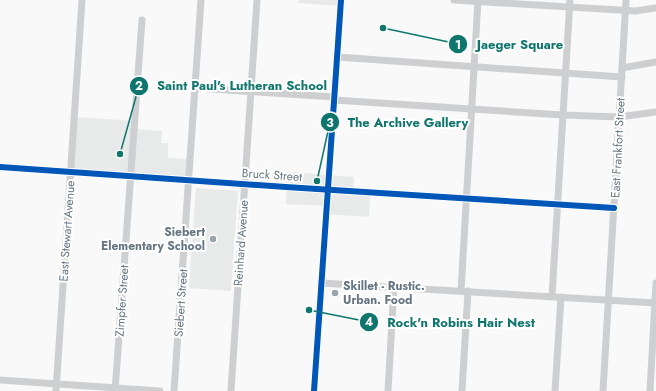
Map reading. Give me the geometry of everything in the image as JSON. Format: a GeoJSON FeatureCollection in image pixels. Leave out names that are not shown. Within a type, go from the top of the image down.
{"type":"FeatureCollection","features":[{"type":"Feature","properties":{"kind":"street","name":"East Stewart Avenue"},"geometry":{"type":"LineString","coordinates":[[56,388],[82,0]]}},
{"type":"Feature","properties":{"kind":"street","name":"Siebert Street"},"geometry":{"type":"LineString","coordinates":[[174,391],[201,0]]}},
{"type":"Feature","properties":{"kind":"street","name":"Reinhard Avenue"},"geometry":{"type":"LineString","coordinates":[[231,391],[257,0]]}},
{"type":"Feature","properties":{"kind":"street"},"geometry":{"type":"LineString","coordinates":[[314,391],[341,0]]}},
{"type":"Feature","properties":{"kind":"street"},"geometry":{"type":"LineString","coordinates":[[454,0],[570,4],[626,11],[656,8]]}},
{"type":"Feature","properties":{"kind":"street","name":"East Frankfort Street"},"geometry":{"type":"LineString","coordinates":[[602,391],[626,0]]}},
{"type":"Feature","properties":{"kind":"street"},"geometry":{"type":"LineString","coordinates":[[462,391],[466,199],[478,1]]}},
{"type":"Feature","properties":{"kind":"street"},"geometry":{"type":"LineString","coordinates":[[552,296],[570,4]]}},
{"type":"Feature","properties":{"kind":"street","name":"Zimpfer Street"},"geometry":{"type":"LineString","coordinates":[[115,389],[142,20]]}},
{"type":"Feature","properties":{"kind":"street"},"geometry":{"type":"LineString","coordinates":[[337,57],[622,77]]}},
{"type":"Feature","properties":{"kind":"street"},"geometry":{"type":"LineString","coordinates":[[622,68],[656,62]]}},
{"type":"Feature","properties":{"kind":"street"},"geometry":{"type":"LineString","coordinates":[[196,88],[563,115],[619,117],[656,112]]}},
{"type":"Feature","properties":{"kind":"street","name":"Bruck Street"},"geometry":{"type":"LineString","coordinates":[[0,167],[245,185],[614,208]]}},
{"type":"Feature","properties":{"kind":"street"},"geometry":{"type":"LineString","coordinates":[[321,283],[655,302]]}},
{"type":"Feature","properties":{"kind":"street"},"geometry":{"type":"LineString","coordinates":[[650,391],[656,283]]}},
{"type":"Feature","properties":{"kind":"street"},"geometry":{"type":"LineString","coordinates":[[388,391],[394,287]]}},
{"type":"Feature","properties":{"kind":"street"},"geometry":{"type":"LineString","coordinates":[[555,391],[561,297]]}},
{"type":"Feature","properties":{"kind":"street"},"geometry":{"type":"LineString","coordinates":[[0,380],[56,388],[160,391]]}},
{"type":"Feature","properties":{"kind":"shaded area"},"geometry":{"type":"Polygon","coordinates":[[[299,0],[341,0],[340,6],[298,3],[299,0]]]}},
{"type":"Feature","properties":{"kind":"shaded area"},"geometry":{"type":"Polygon","coordinates":[[[75,117],[135,121],[135,129],[162,131],[161,143],[168,143],[168,158],[191,159],[190,181],[71,173],[75,117]]]}},
{"type":"Feature","properties":{"kind":"shaded area"},"geometry":{"type":"Polygon","coordinates":[[[288,172],[354,177],[353,191],[370,192],[369,217],[324,214],[325,206],[286,204],[288,172]]]}},
{"type":"Feature","properties":{"kind":"shaded area","name":"Siebert Elementary School"},"geometry":{"type":"Polygon","coordinates":[[[196,188],[238,191],[231,291],[189,288],[196,188]]]}},
{"type":"Feature","properties":{"kind":"cycle path"},"geometry":{"type":"LineString","coordinates":[[314,391],[341,0]]}},
{"type":"Feature","properties":{"kind":"cycle path"},"geometry":{"type":"LineString","coordinates":[[0,167],[614,208]]}},
{"type":"Feature","properties":{"kind":"place","name":"Jaeger Square"},"geometry":{"type":"Point","coordinates":[383,28]}},
{"type":"Feature","properties":{"kind":"place","name":"Saint Paul's Lutheran School"},"geometry":{"type":"Point","coordinates":[120,154]}},
{"type":"Feature","properties":{"kind":"place","name":"The Archive Gallery"},"geometry":{"type":"Point","coordinates":[317,181]}},
{"type":"Feature","properties":{"kind":"place","name":"Siebert Elementary School"},"geometry":{"type":"Point","coordinates":[213,239]}},
{"type":"Feature","properties":{"kind":"place","name":"Skillet - Rustic. Urban. Food"},"geometry":{"type":"Point","coordinates":[335,293]}},
{"type":"Feature","properties":{"kind":"place","name":"Rock'n Robins Hair Nest"},"geometry":{"type":"Point","coordinates":[309,310]}}]}
